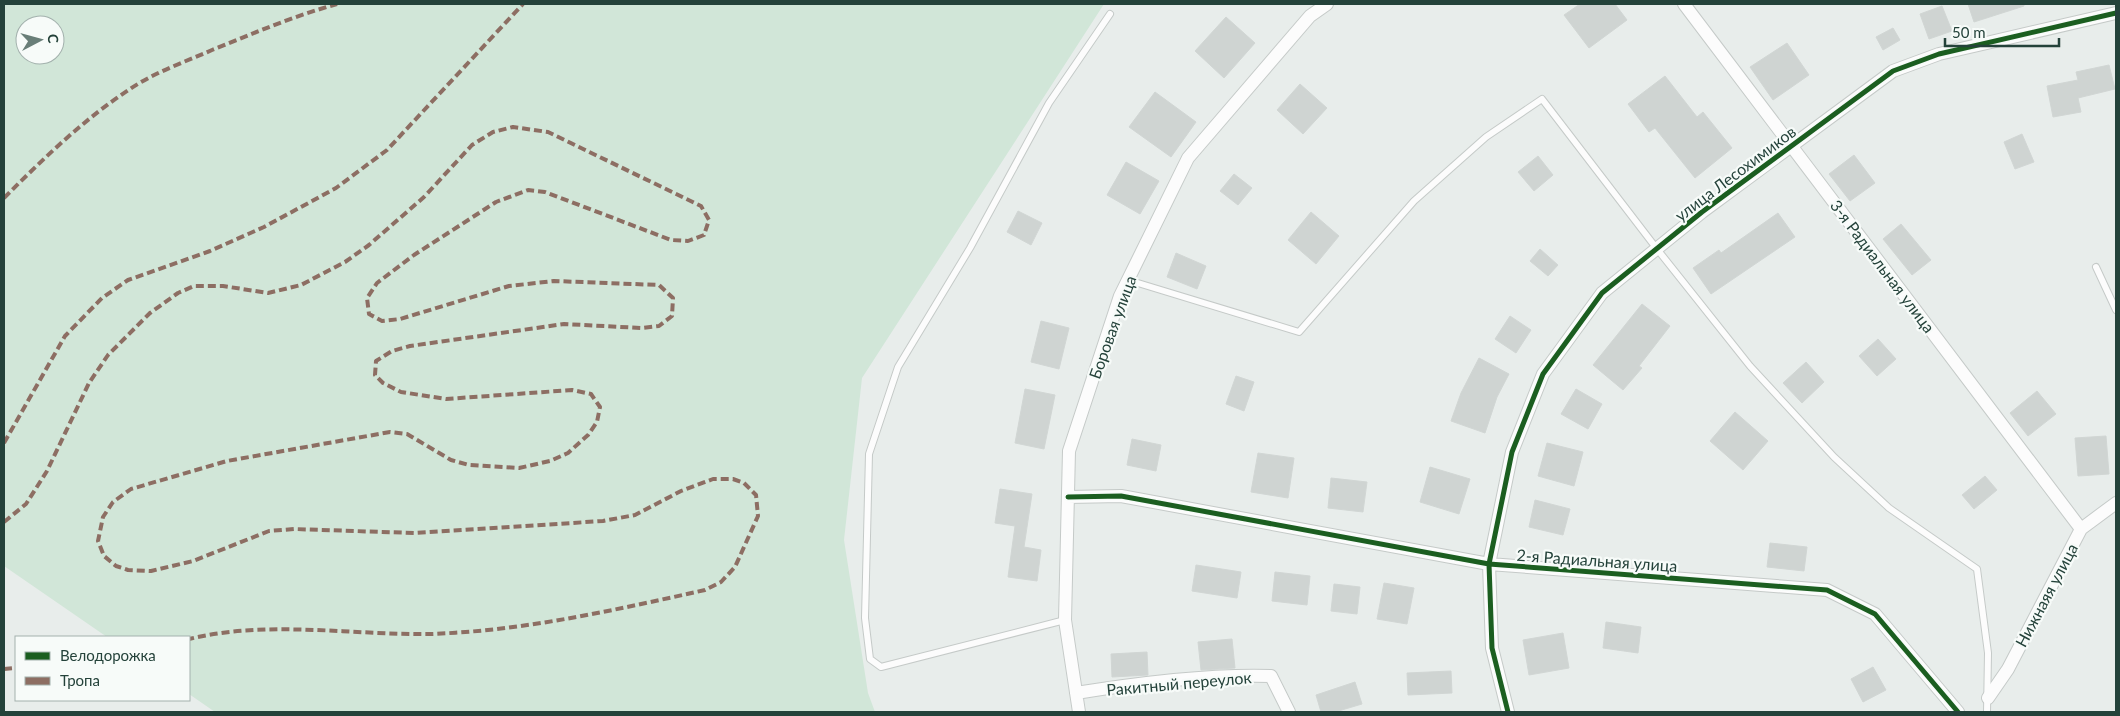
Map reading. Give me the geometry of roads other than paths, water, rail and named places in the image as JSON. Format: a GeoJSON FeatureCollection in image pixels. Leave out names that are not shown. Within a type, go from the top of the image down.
{"type":"FeatureCollection","features":[{"type":"Feature","properties":{"kind":"street","name":"Боровая улица"},"geometry":{"type":"LineString","coordinates":[[1079,712],[1066,620],[1069,451],[1120,296],[1188,158],[1310,16],[1327,4]]}},
{"type":"Feature","properties":{"kind":"street","name":"3-я Радиальная улица"},"geometry":{"type":"LineString","coordinates":[[1684,4],[2082,529]]}},
{"type":"Feature","properties":{"kind":"street","name":"улица Лесохимиков"},"geometry":{"type":"LineString","coordinates":[[1508,712],[1492,648],[1489,564],[1512,452],[1543,374],[1602,293],[1702,212],[1893,71],[1938,54],[2116,13]]}},
{"type":"Feature","properties":{"kind":"street","name":"2-я Радиальная улица"},"geometry":{"type":"LineString","coordinates":[[1068,497],[1121,496],[1489,564],[1827,590],[1875,614],[1958,712]]}},
{"type":"Feature","properties":{"kind":"street","name":"Нижнаяя улица"},"geometry":{"type":"LineString","coordinates":[[1988,698],[2008,669],[2082,529],[2105,509],[2116,503]]}},
{"type":"Feature","properties":{"kind":"street","name":"Ракитный переулок"},"geometry":{"type":"LineString","coordinates":[[1076,693],[1111,687],[1240,675],[1271,676],[1289,712]]}},
{"type":"Feature","properties":{"kind":"lane"},"geometry":{"type":"LineString","coordinates":[[1066,620],[881,667],[870,659],[865,618],[869,454],[898,367],[970,248],[1049,103],[1110,14]]}},
{"type":"Feature","properties":{"kind":"lane"},"geometry":{"type":"LineString","coordinates":[[1128,280],[1299,332],[1414,201],[1486,137],[1542,99],[1656,249],[1750,366],[1834,457],[1888,508],[1977,569],[1988,653],[1987,712]]}},
{"type":"Feature","properties":{"kind":"lane"},"geometry":{"type":"LineString","coordinates":[[2096,267],[2116,310]]}}]}
